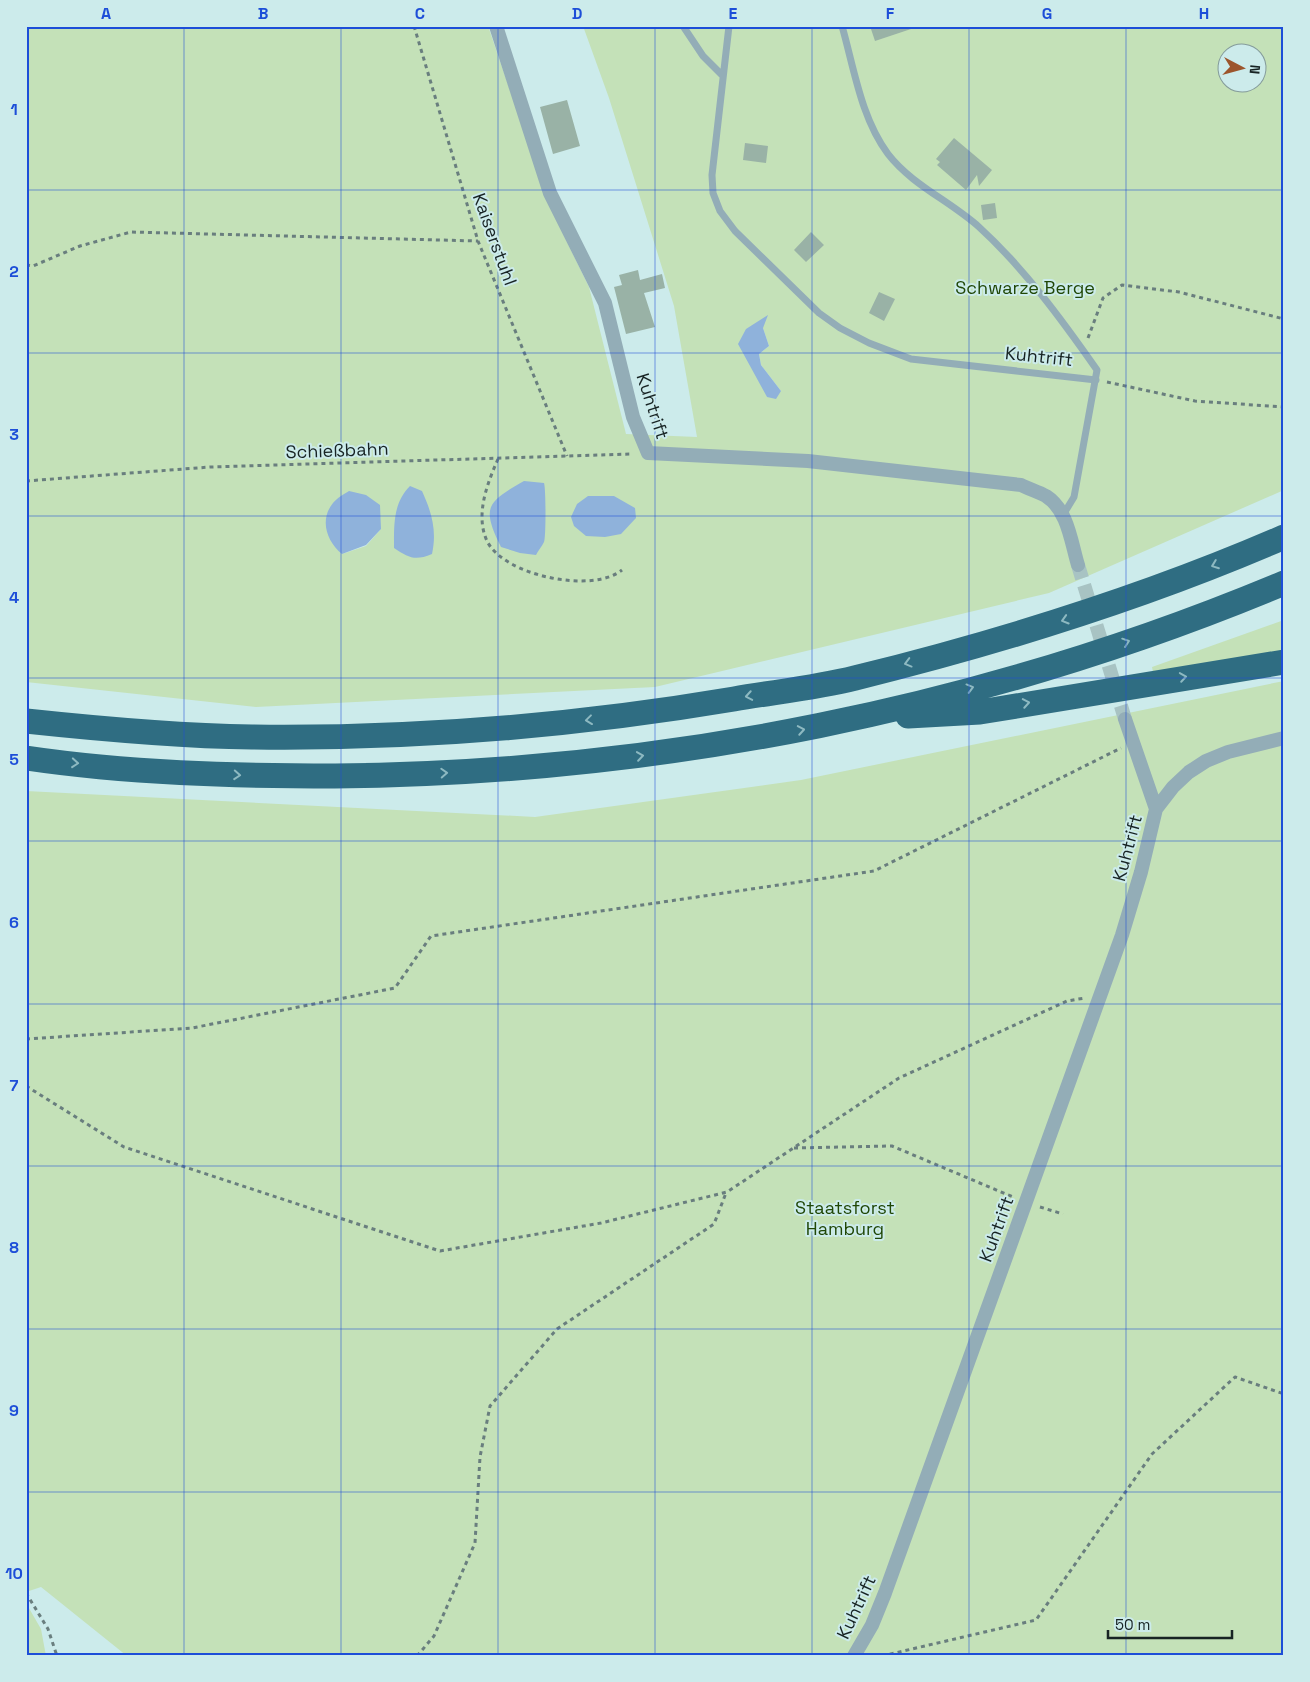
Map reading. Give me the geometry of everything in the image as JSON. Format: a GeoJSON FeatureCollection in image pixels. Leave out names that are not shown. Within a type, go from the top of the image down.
{"type":"FeatureCollection","features":[{"type":"Feature","properties":{"kind":"highway"},"geometry":{"type":"LineString","coordinates":[[26,721],[116,730],[249,737],[379,736],[521,728],[676,709],[852,679],[1068,619],[1284,537]]}},
{"type":"Feature","properties":{"kind":"highway"},"geometry":{"type":"LineString","coordinates":[[26,758],[147,770],[248,776],[395,775],[518,769],[615,760],[708,747],[856,720],[1076,659],[1227,607],[1284,583]]}},
{"type":"Feature","properties":{"kind":"highway"},"geometry":{"type":"LineString","coordinates":[[856,720],[980,712],[1284,662]]}},
{"type":"Feature","properties":{"kind":"street","name":"Kuhtrift"},"geometry":{"type":"LineString","coordinates":[[496,26],[550,193],[605,303],[633,416],[648,453],[808,461],[1010,483],[1046,496],[1058,506],[1063,515],[1078,565]]}},
{"type":"Feature","properties":{"kind":"street","name":"Kuhtrift"},"geometry":{"type":"LineString","coordinates":[[1125,719],[1156,809]]}},
{"type":"Feature","properties":{"kind":"street","name":"Kuhtrift"},"geometry":{"type":"LineString","coordinates":[[854,1656],[872,1624],[885,1593],[1098,1001],[1130,908],[1156,809],[1173,787],[1189,772],[1206,761],[1228,752],[1284,738]]}},
{"type":"Feature","properties":{"kind":"lane"},"geometry":{"type":"LineString","coordinates":[[683,26],[708,62],[723,76]]}},
{"type":"Feature","properties":{"kind":"lane","name":"Kuhtrift"},"geometry":{"type":"LineString","coordinates":[[729,26],[712,175],[714,193],[720,210],[735,231],[819,313],[840,328],[870,343],[911,359],[1096,380]]}},
{"type":"Feature","properties":{"kind":"lane","name":"Kuhtrift"},"geometry":{"type":"LineString","coordinates":[[842,26],[866,110],[875,131],[888,153],[921,185],[978,226],[1015,264],[1061,320],[1097,370],[1074,496],[1063,515]]}},
{"type":"Feature","properties":{"kind":"path","name":"Kaiserstuhl"},"geometry":{"type":"LineString","coordinates":[[414,26],[478,241],[568,456]]}},
{"type":"Feature","properties":{"kind":"path"},"geometry":{"type":"LineString","coordinates":[[26,265],[32,266],[80,246],[132,232],[478,241]]}},
{"type":"Feature","properties":{"kind":"path"},"geometry":{"type":"LineString","coordinates":[[1091,360],[1086,345],[1103,298],[1122,284],[1179,292],[1284,319]]}},
{"type":"Feature","properties":{"kind":"path"},"geometry":{"type":"LineString","coordinates":[[1096,380],[1195,401],[1284,407]]}},
{"type":"Feature","properties":{"kind":"path","name":"Schießbahn"},"geometry":{"type":"LineString","coordinates":[[26,481],[210,467],[498,460],[648,453]]}},
{"type":"Feature","properties":{"kind":"path"},"geometry":{"type":"LineString","coordinates":[[498,460],[483,500],[482,523],[487,541],[494,551],[525,569],[564,582],[615,576],[622,570]]}},
{"type":"Feature","properties":{"kind":"path"},"geometry":{"type":"LineString","coordinates":[[26,1039],[192,1028],[395,988],[431,936],[874,871],[1132,743]]}},
{"type":"Feature","properties":{"kind":"path"},"geometry":{"type":"LineString","coordinates":[[26,1086],[124,1148],[440,1251],[601,1223],[727,1192],[899,1078],[1067,1001],[1079,998],[1098,1001]]}},
{"type":"Feature","properties":{"kind":"path"},"geometry":{"type":"LineString","coordinates":[[792,1148],[892,1146],[1025,1202],[1063,1214]]}},
{"type":"Feature","properties":{"kind":"path"},"geometry":{"type":"LineString","coordinates":[[417,1656],[434,1636],[475,1543],[480,1457],[490,1406],[557,1329],[714,1224],[727,1192]]}},
{"type":"Feature","properties":{"kind":"path"},"geometry":{"type":"LineString","coordinates":[[882,1656],[1036,1620],[1152,1454],[1235,1377],[1284,1394]]}},
{"type":"Feature","properties":{"kind":"path"},"geometry":{"type":"LineString","coordinates":[[26,1593],[48,1629],[56,1656]]}},
{"type":"Feature","properties":{"kind":"green space","name":"Schwarze Berge"},"geometry":{"type":"Polygon","coordinates":[[[26,26],[488,26],[550,207],[589,287],[626,434],[697,437],[674,306],[609,98],[583,26],[1284,26],[1284,490],[1049,593],[655,687],[256,707],[26,682],[26,26]],[[763,328],[746,329],[767,397],[781,391],[761,365],[759,354],[769,346],[763,328]],[[381,529],[342,554],[366,546],[381,529]]]}},
{"type":"Feature","properties":{"kind":"green space"},"geometry":{"type":"Polygon","coordinates":[[[1284,620],[1284,651],[1153,672],[1152,667],[1284,620]]]}},
{"type":"Feature","properties":{"kind":"green space","name":"Staatsforst Hamburg"},"geometry":{"type":"Polygon","coordinates":[[[1284,681],[1284,1656],[127,1656],[41,1587],[26,1592],[26,791],[535,817],[801,780],[1284,681]]]}},
{"type":"Feature","properties":{"kind":"green space"},"geometry":{"type":"Polygon","coordinates":[[[26,1603],[41,1629],[46,1656],[26,1656],[26,1603]]]}},
{"type":"Feature","properties":{"kind":"water"},"geometry":{"type":"Polygon","coordinates":[[[768,315],[763,328],[769,346],[759,354],[761,365],[781,391],[776,399],[767,397],[738,344],[746,329],[768,315]]]}},
{"type":"Feature","properties":{"kind":"water"},"geometry":{"type":"Polygon","coordinates":[[[524,481],[544,483],[545,487],[545,539],[536,555],[520,553],[501,547],[491,523],[491,507],[495,501],[524,481]]]}},
{"type":"Feature","properties":{"kind":"water"},"geometry":{"type":"Polygon","coordinates":[[[410,486],[422,491],[434,530],[432,554],[416,558],[394,548],[397,507],[410,486]]]}},
{"type":"Feature","properties":{"kind":"water"},"geometry":{"type":"Polygon","coordinates":[[[349,491],[366,495],[380,505],[381,529],[366,545],[342,554],[329,537],[326,516],[333,503],[349,491]]]}},
{"type":"Feature","properties":{"kind":"water"},"geometry":{"type":"Polygon","coordinates":[[[588,496],[614,496],[635,508],[636,518],[621,534],[605,537],[586,536],[574,526],[571,517],[577,504],[588,496]]]}},
{"type":"Feature","properties":{"kind":"building"},"geometry":{"type":"Polygon","coordinates":[[[870,26],[911,26],[911,29],[875,41],[870,26]]]}},
{"type":"Feature","properties":{"kind":"building"},"geometry":{"type":"Polygon","coordinates":[[[567,100],[580,146],[553,154],[540,107],[567,100]]]}},
{"type":"Feature","properties":{"kind":"building"},"geometry":{"type":"Polygon","coordinates":[[[954,138],[992,170],[979,186],[977,175],[966,190],[937,165],[940,162],[936,159],[954,138]]]}},
{"type":"Feature","properties":{"kind":"building"},"geometry":{"type":"Polygon","coordinates":[[[745,143],[768,146],[766,163],[743,160],[745,143]]]}},
{"type":"Feature","properties":{"kind":"building"},"geometry":{"type":"Polygon","coordinates":[[[995,203],[997,218],[983,220],[981,205],[995,203]]]}},
{"type":"Feature","properties":{"kind":"building"},"geometry":{"type":"Polygon","coordinates":[[[811,232],[824,245],[806,262],[794,250],[811,232]]]}},
{"type":"Feature","properties":{"kind":"building"},"geometry":{"type":"Polygon","coordinates":[[[638,270],[640,280],[662,274],[665,288],[644,293],[655,327],[626,334],[614,287],[622,285],[619,275],[638,270]]]}},
{"type":"Feature","properties":{"kind":"building"},"geometry":{"type":"Polygon","coordinates":[[[879,292],[895,299],[884,321],[869,313],[879,292]]]}},
{"type":"Feature","properties":{"kind":"tunnel"},"geometry":{"type":"LineString","coordinates":[[1078,565],[1125,719]]}}]}
